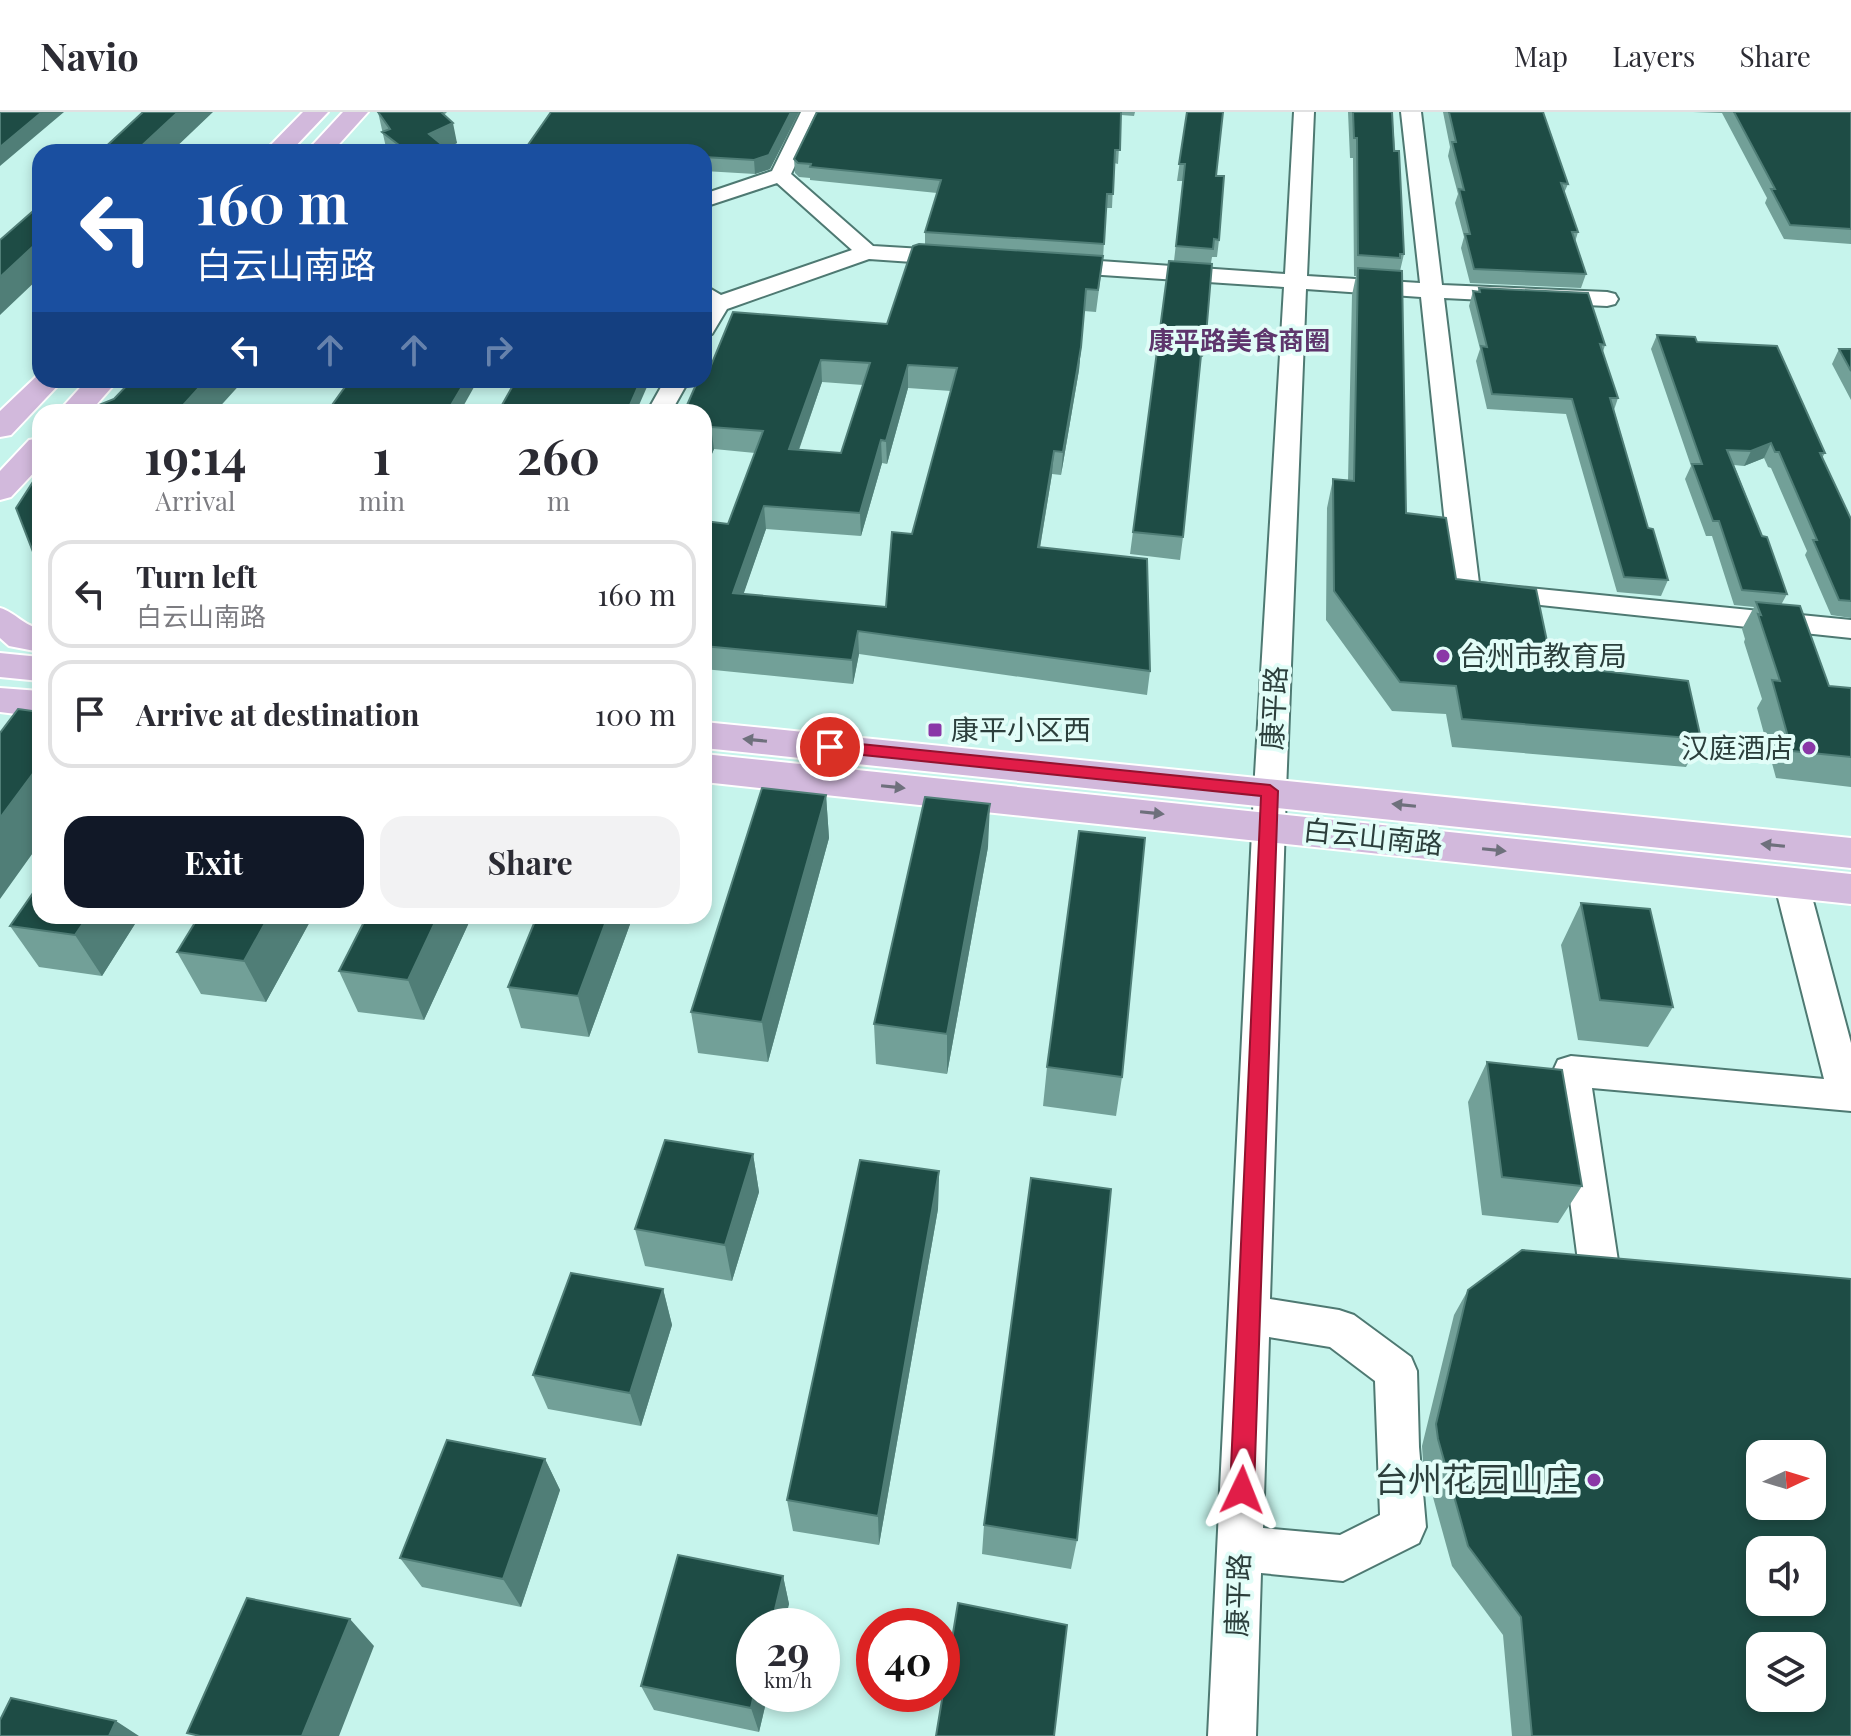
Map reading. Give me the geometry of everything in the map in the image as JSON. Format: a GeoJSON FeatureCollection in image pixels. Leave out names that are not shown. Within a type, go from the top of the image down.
{"type":"FeatureCollection","features":[{"type":"Feature","properties":{"kind":"main road"},"geometry":{"type":"LineString","coordinates":[[284,144],[316,112]]}},
{"type":"Feature","properties":{"kind":"main road"},"geometry":{"type":"LineString","coordinates":[[326,144],[356,112]]}},
{"type":"Feature","properties":{"kind":"main road"},"geometry":{"type":"LineString","coordinates":[[0,428],[40,388]]}},
{"type":"Feature","properties":{"kind":"main road"},"geometry":{"type":"LineString","coordinates":[[80,404],[96,388]]}},
{"type":"Feature","properties":{"kind":"main road"},"geometry":{"type":"LineString","coordinates":[[0,490],[32,456]]}},
{"type":"Feature","properties":{"kind":"main road"},"geometry":{"type":"LineString","coordinates":[[0,619],[22,638],[32,639]]}},
{"type":"Feature","properties":{"kind":"main road"},"geometry":{"type":"LineString","coordinates":[[0,665],[32,668]]}},
{"type":"Feature","properties":{"kind":"main road"},"geometry":{"type":"LineString","coordinates":[[0,700],[32,703]]}},
{"type":"Feature","properties":{"kind":"main road","name":"白云山南路"},"geometry":{"type":"LineString","coordinates":[[712,736],[1270,808],[1851,889]]}},
{"type":"Feature","properties":{"kind":"main road","name":"白云山南路"},"geometry":{"type":"LineString","coordinates":[[712,769],[1851,853]]}},
{"type":"Feature","properties":{"kind":"street"},"geometry":{"type":"LineString","coordinates":[[712,198],[780,175],[811,112]]}},
{"type":"Feature","properties":{"kind":"street","name":"康平路"},"geometry":{"type":"LineString","coordinates":[[1232,1736],[1270,808],[1304,112]]}},
{"type":"Feature","properties":{"kind":"street"},"geometry":{"type":"LineString","coordinates":[[1411,112],[1466,590],[1851,629]]}},
{"type":"Feature","properties":{"kind":"street"},"geometry":{"type":"LineString","coordinates":[[780,175],[867,252]]}},
{"type":"Feature","properties":{"kind":"street"},"geometry":{"type":"LineString","coordinates":[[712,298],[867,252],[974,259]]}},
{"type":"Feature","properties":{"kind":"street"},"geometry":{"type":"LineString","coordinates":[[1035,263],[1432,291],[1607,299]]}},
{"type":"Feature","properties":{"kind":"street"},"geometry":{"type":"LineString","coordinates":[[1598,1261],[1571,1071],[1847,1097],[1791,882]]}},
{"type":"Feature","properties":{"kind":"street"},"geometry":{"type":"LineString","coordinates":[[1240,1548],[1343,1558],[1403,1527],[1397,1447],[1396,1371],[1339,1329],[1248,1315]]}},
{"type":"Feature","properties":{"kind":"building"},"geometry":{"type":"Polygon","coordinates":[[[0,112],[42,112],[0,147],[0,112]]]}},
{"type":"Feature","properties":{"kind":"building"},"geometry":{"type":"Polygon","coordinates":[[[143,112],[178,112],[144,144],[109,144],[143,112]]]}},
{"type":"Feature","properties":{"kind":"building"},"geometry":{"type":"Polygon","coordinates":[[[378,112],[441,112],[453,123],[429,134],[441,144],[398,144],[382,132],[390,129],[378,112]]]}},
{"type":"Feature","properties":{"kind":"building"},"geometry":{"type":"Polygon","coordinates":[[[551,112],[791,112],[769,155],[754,160],[712,157],[712,144],[529,144],[551,112]]]}},
{"type":"Feature","properties":{"kind":"building"},"geometry":{"type":"Polygon","coordinates":[[[817,112],[1121,112],[1120,150],[1115,150],[1113,194],[1107,194],[1104,244],[925,232],[941,180],[810,167],[811,164],[798,163],[794,159],[817,112]]]}},
{"type":"Feature","properties":{"kind":"building"},"geometry":{"type":"Polygon","coordinates":[[[1187,112],[1223,112],[1216,176],[1224,176],[1219,240],[1214,239],[1213,249],[1176,246],[1185,164],[1179,164],[1187,112]]]}},
{"type":"Feature","properties":{"kind":"building"},"geometry":{"type":"Polygon","coordinates":[[[1353,112],[1392,112],[1394,151],[1399,151],[1404,254],[1400,254],[1400,258],[1358,255],[1357,138],[1354,138],[1353,112]]]}},
{"type":"Feature","properties":{"kind":"building"},"geometry":{"type":"Polygon","coordinates":[[[1449,112],[1543,112],[1568,184],[1561,183],[1578,232],[1572,232],[1586,274],[1474,269],[1465,234],[1470,234],[1459,189],[1464,190],[1452,142],[1456,142],[1449,112]]]}},
{"type":"Feature","properties":{"kind":"building"},"geometry":{"type":"Polygon","coordinates":[[[1734,112],[1851,112],[1851,229],[1790,225],[1771,189],[1775,189],[1734,112]]]}},
{"type":"Feature","properties":{"kind":"building"},"geometry":{"type":"Polygon","coordinates":[[[32,212],[32,247],[0,277],[0,240],[32,212]]]}},
{"type":"Feature","properties":{"kind":"building"},"geometry":{"type":"Polygon","coordinates":[[[919,244],[1103,256],[1098,290],[1086,289],[1081,347],[1063,452],[1054,451],[1038,547],[1147,559],[1150,671],[858,631],[852,660],[712,647],[712,522],[728,524],[763,431],[712,427],[712,404],[688,404],[694,388],[712,388],[712,363],[733,312],[887,324],[913,246],[919,244]],[[821,360],[789,449],[841,453],[870,363],[821,360]],[[908,365],[886,441],[881,440],[860,513],[764,506],[733,593],[886,607],[892,532],[912,534],[957,368],[908,365]]]}},
{"type":"Feature","properties":{"kind":"building"},"geometry":{"type":"Polygon","coordinates":[[[1169,261],[1212,264],[1183,537],[1133,532],[1169,261]]]}},
{"type":"Feature","properties":{"kind":"building"},"geometry":{"type":"Polygon","coordinates":[[[1358,268],[1402,271],[1406,513],[1446,518],[1456,579],[1536,589],[1552,665],[1688,681],[1701,739],[1462,719],[1456,686],[1400,682],[1334,591],[1333,479],[1354,481],[1358,268]]]}},
{"type":"Feature","properties":{"kind":"building"},"geometry":{"type":"Polygon","coordinates":[[[1479,288],[1588,293],[1605,345],[1600,344],[1618,398],[1610,398],[1648,528],[1653,529],[1668,580],[1624,577],[1572,399],[1492,394],[1481,346],[1487,347],[1473,291],[1480,292],[1479,288]]]}},
{"type":"Feature","properties":{"kind":"building"},"geometry":{"type":"Polygon","coordinates":[[[1657,335],[1695,337],[1697,342],[1777,346],[1825,453],[1820,453],[1851,519],[1851,601],[1839,600],[1779,452],[1775,452],[1771,443],[1751,451],[1727,450],[1762,536],[1767,537],[1787,594],[1742,590],[1719,521],[1713,521],[1692,464],[1702,464],[1657,335]]]}},
{"type":"Feature","properties":{"kind":"building"},"geometry":{"type":"Polygon","coordinates":[[[1839,349],[1851,349],[1851,371],[1839,349]]]}},
{"type":"Feature","properties":{"kind":"building"},"geometry":{"type":"Polygon","coordinates":[[[124,388],[199,388],[184,404],[102,404],[114,399],[124,388]]]}},
{"type":"Feature","properties":{"kind":"building"},"geometry":{"type":"Polygon","coordinates":[[[344,388],[461,388],[452,404],[333,404],[344,388]]]}},
{"type":"Feature","properties":{"kind":"building"},"geometry":{"type":"Polygon","coordinates":[[[512,388],[638,388],[630,404],[502,404],[512,388]]]}},
{"type":"Feature","properties":{"kind":"building"},"geometry":{"type":"Polygon","coordinates":[[[32,483],[32,549],[16,508],[32,483]]]}},
{"type":"Feature","properties":{"kind":"building"},"geometry":{"type":"Polygon","coordinates":[[[1756,602],[1800,606],[1829,686],[1851,688],[1851,757],[1792,751],[1772,680],[1780,681],[1756,602]]]}},
{"type":"Feature","properties":{"kind":"building"},"geometry":{"type":"Polygon","coordinates":[[[18,709],[32,711],[32,775],[0,818],[0,733],[18,709]]]}},
{"type":"Feature","properties":{"kind":"building"},"geometry":{"type":"Polygon","coordinates":[[[762,788],[826,795],[762,1022],[691,1012],[762,788]]]}},
{"type":"Feature","properties":{"kind":"building"},"geometry":{"type":"Polygon","coordinates":[[[925,797],[990,804],[947,1034],[874,1024],[925,797]]]}},
{"type":"Feature","properties":{"kind":"building"},"geometry":{"type":"Polygon","coordinates":[[[1079,831],[1145,838],[1122,1077],[1047,1067],[1079,831]]]}},
{"type":"Feature","properties":{"kind":"building"},"geometry":{"type":"Polygon","coordinates":[[[32,894],[32,924],[83,924],[75,935],[10,926],[32,894]]]}},
{"type":"Feature","properties":{"kind":"building"},"geometry":{"type":"Polygon","coordinates":[[[1581,903],[1650,909],[1673,1007],[1600,1000],[1581,903]]]}},
{"type":"Feature","properties":{"kind":"building"},"geometry":{"type":"Polygon","coordinates":[[[194,924],[265,924],[244,961],[177,952],[194,924]]]}},
{"type":"Feature","properties":{"kind":"building"},"geometry":{"type":"Polygon","coordinates":[[[363,924],[434,924],[408,980],[339,971],[363,924]]]}},
{"type":"Feature","properties":{"kind":"building"},"geometry":{"type":"Polygon","coordinates":[[[534,924],[605,924],[578,996],[508,987],[534,924]]]}},
{"type":"Feature","properties":{"kind":"building"},"geometry":{"type":"Polygon","coordinates":[[[1487,1062],[1562,1070],[1582,1186],[1502,1177],[1487,1062]]]}},
{"type":"Feature","properties":{"kind":"building"},"geometry":{"type":"Polygon","coordinates":[[[665,1140],[753,1154],[725,1245],[635,1229],[665,1140]]]}},
{"type":"Feature","properties":{"kind":"building"},"geometry":{"type":"Polygon","coordinates":[[[860,1160],[939,1171],[878,1516],[787,1500],[860,1160]]]}},
{"type":"Feature","properties":{"kind":"building"},"geometry":{"type":"Polygon","coordinates":[[[1031,1178],[1111,1189],[1077,1540],[984,1525],[1031,1178]]]}},
{"type":"Feature","properties":{"kind":"building","name":"台州花园山庄"},"geometry":{"type":"Polygon","coordinates":[[[1522,1250],[1851,1279],[1851,1736],[1532,1736],[1521,1617],[1468,1546],[1436,1424],[1468,1290],[1522,1250]]]}},
{"type":"Feature","properties":{"kind":"building"},"geometry":{"type":"Polygon","coordinates":[[[571,1273],[663,1289],[630,1393],[533,1375],[571,1273]]]}},
{"type":"Feature","properties":{"kind":"building"},"geometry":{"type":"Polygon","coordinates":[[[447,1440],[545,1459],[503,1579],[400,1558],[447,1440]]]}},
{"type":"Feature","properties":{"kind":"building"},"geometry":{"type":"Polygon","coordinates":[[[678,1555],[783,1576],[775,1608],[736,1608],[736,1705],[641,1686],[678,1555]]]}},
{"type":"Feature","properties":{"kind":"building"},"geometry":{"type":"Polygon","coordinates":[[[247,1598],[350,1619],[302,1736],[200,1736],[187,1733],[247,1598]]]}},
{"type":"Feature","properties":{"kind":"building"},"geometry":{"type":"Polygon","coordinates":[[[958,1603],[1067,1625],[1054,1736],[936,1736],[940,1712],[960,1712],[960,1608],[957,1608],[958,1603]]]}},
{"type":"Feature","properties":{"kind":"building"},"geometry":{"type":"Polygon","coordinates":[[[11,1698],[116,1721],[109,1736],[0,1736],[0,1720],[11,1698]]]}},
{"type":"Feature","properties":{"kind":"place","name":"台州市教育局"},"geometry":{"type":"Point","coordinates":[1443,656]}},
{"type":"Feature","properties":{"kind":"place","name":"康平小区西"},"geometry":{"type":"Point","coordinates":[935,730]}},
{"type":"Feature","properties":{"kind":"place","name":"汉庭酒店"},"geometry":{"type":"Point","coordinates":[1809,748]}},
{"type":"Feature","properties":{"kind":"place","name":"台州花园山庄"},"geometry":{"type":"Point","coordinates":[1594,1480]}},
{"type":"Feature","properties":{"kind":"district","name":"康平路美食商圈"},"geometry":{"type":"Point","coordinates":[1239,341]}},
{"type":"Feature","properties":{"kind":"route"},"geometry":{"type":"LineString","coordinates":[[830,747],[1270,791],[1242,1490]]}}]}
